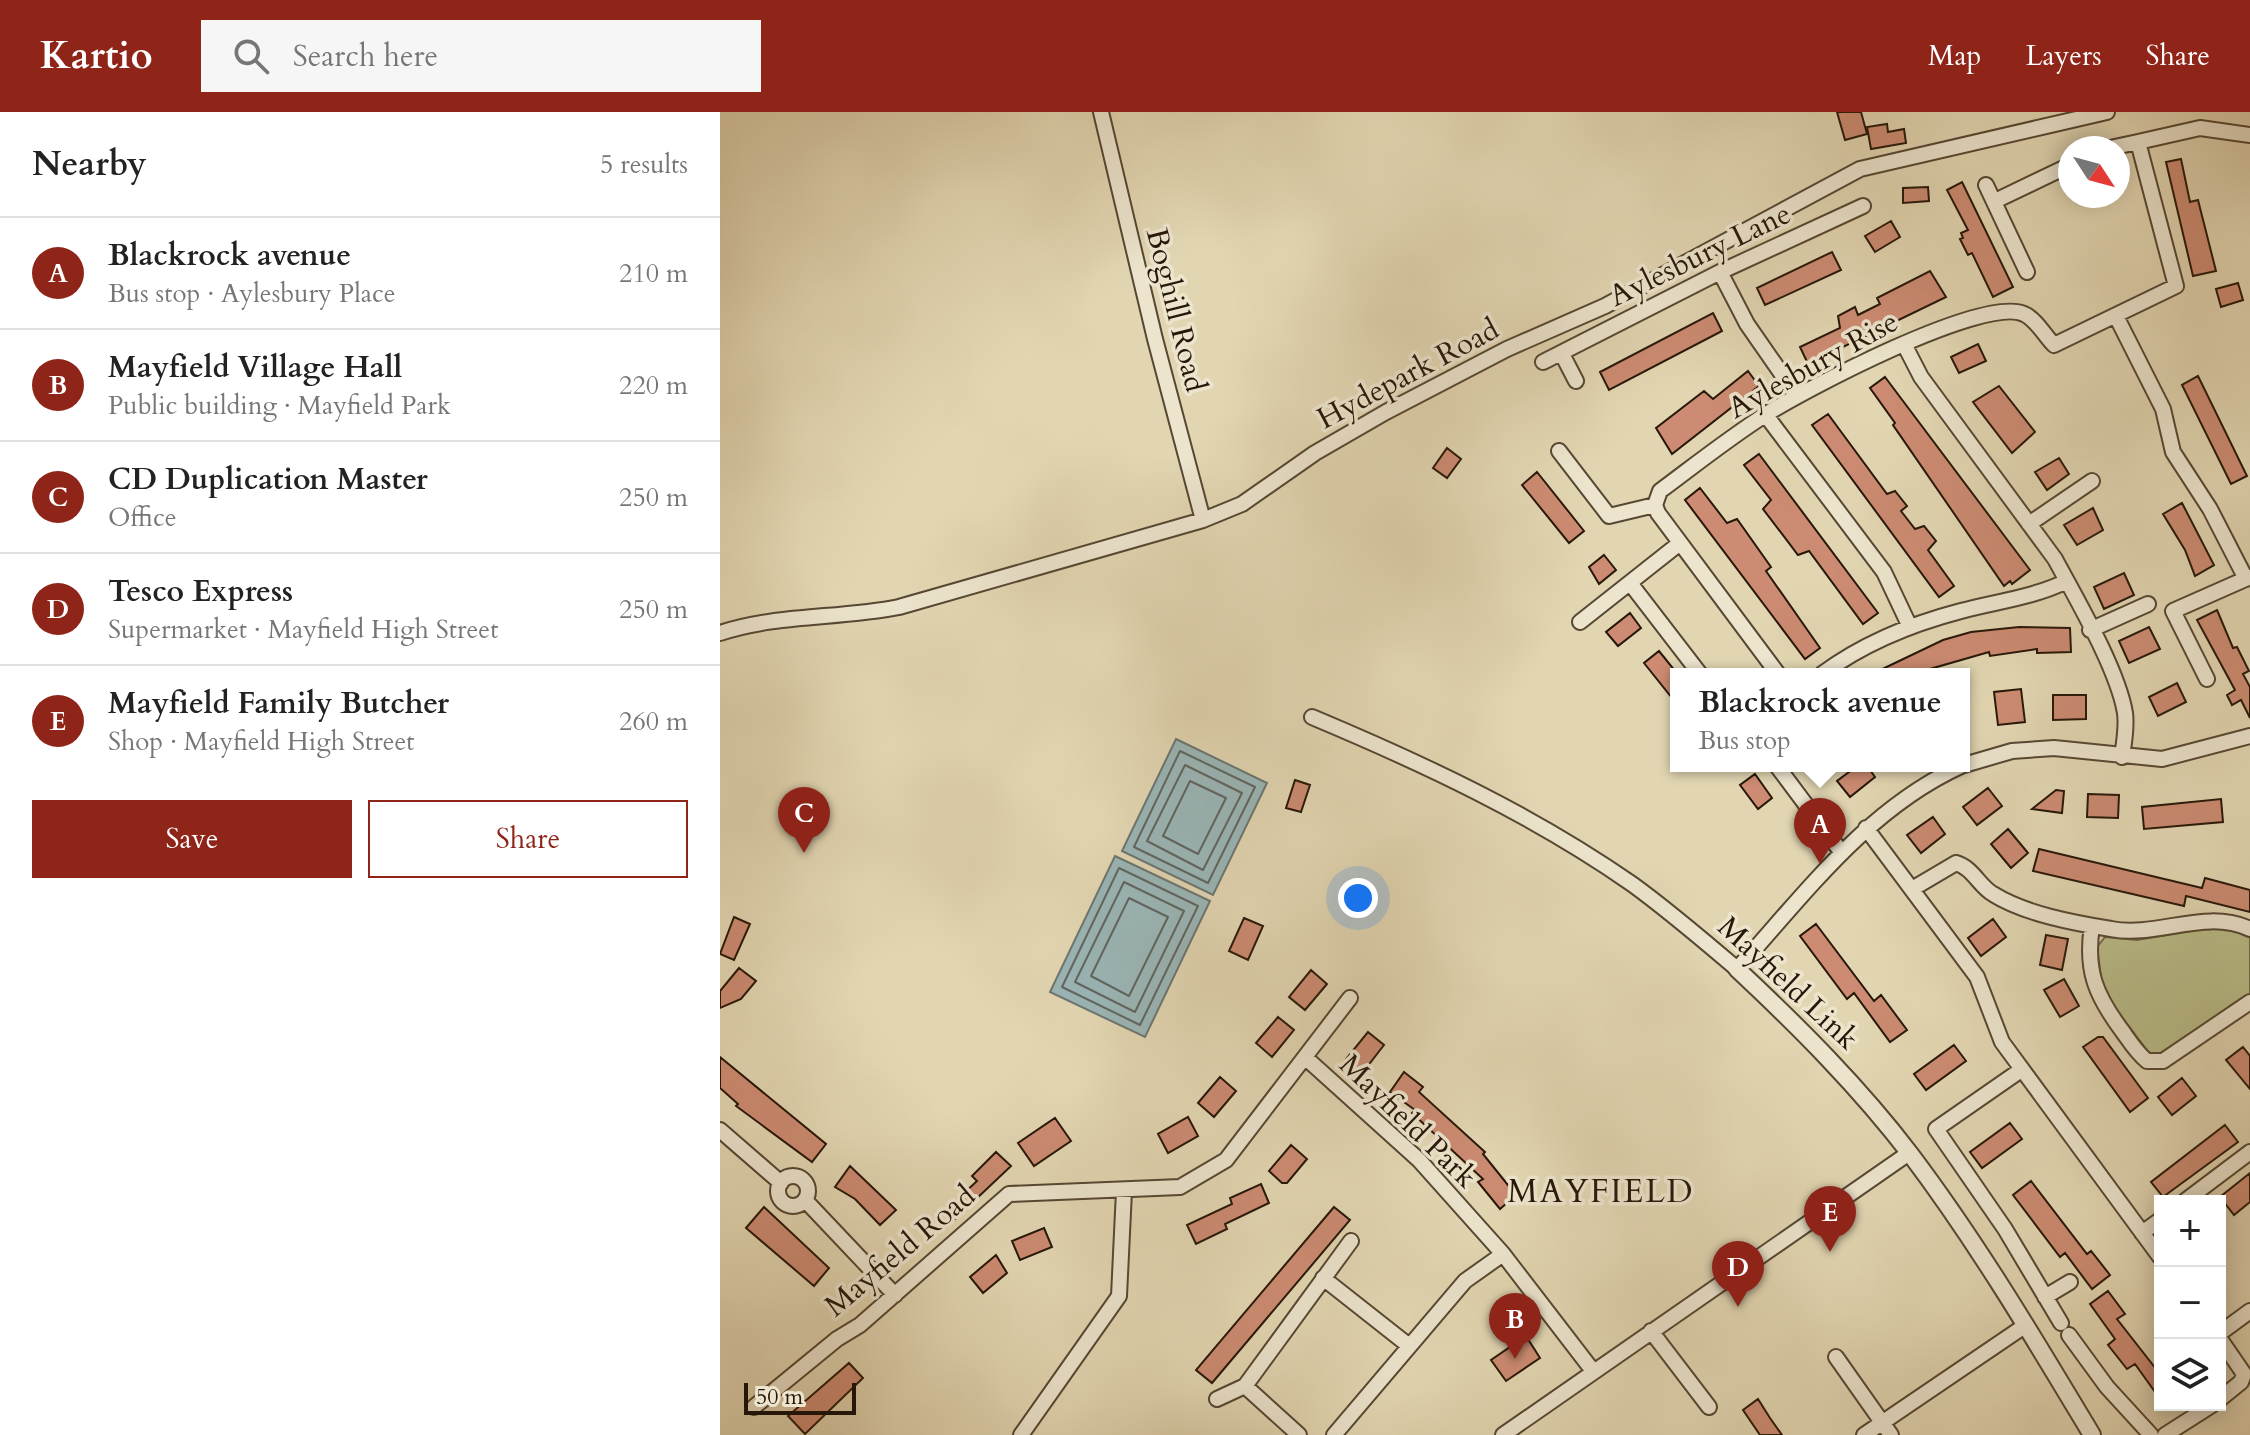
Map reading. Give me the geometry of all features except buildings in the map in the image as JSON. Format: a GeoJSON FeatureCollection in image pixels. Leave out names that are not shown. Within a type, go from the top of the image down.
{"type":"FeatureCollection","features":[{"type":"Feature","properties":{"kind":"street","name":"Boghill Road"},"geometry":{"type":"LineString","coordinates":[[1101,112],[1155,339],[1203,520]]}},
{"type":"Feature","properties":{"kind":"street","name":"Hydepark Road"},"geometry":{"type":"LineString","coordinates":[[720,633],[748,624],[804,617],[851,617],[899,607],[1203,520],[1242,504],[1315,453],[1386,412],[1507,349],[1605,306],[1860,169],[2107,112]]}},
{"type":"Feature","properties":{"kind":"street"},"geometry":{"type":"LineString","coordinates":[[2130,144],[2200,128],[2250,135]]}},
{"type":"Feature","properties":{"kind":"street"},"geometry":{"type":"LineString","coordinates":[[2138,142],[2176,286],[2116,316],[2163,409],[2173,452],[2210,509],[2248,578],[2173,611],[2207,679]]}},
{"type":"Feature","properties":{"kind":"street"},"geometry":{"type":"LineString","coordinates":[[1995,201],[2058,171]]}},
{"type":"Feature","properties":{"kind":"street"},"geometry":{"type":"LineString","coordinates":[[1986,185],[2027,272]]}},
{"type":"Feature","properties":{"kind":"street","name":"Aylesbury Lane"},"geometry":{"type":"LineString","coordinates":[[1543,362],[1720,272],[1863,206]]}},
{"type":"Feature","properties":{"kind":"street"},"geometry":{"type":"LineString","coordinates":[[1720,272],[1747,324],[1797,396]]}},
{"type":"Feature","properties":{"kind":"street","name":"Aylesbury Rise"},"geometry":{"type":"LineString","coordinates":[[1655,505],[1660,491],[1765,414],[1904,344],[1988,315],[2010,311],[2025,314],[2054,345],[2116,316]]}},
{"type":"Feature","properties":{"kind":"street"},"geometry":{"type":"LineString","coordinates":[[1904,344],[1925,384],[2029,524],[2067,581],[2122,702],[2126,732],[2122,757]]}},
{"type":"Feature","properties":{"kind":"street"},"geometry":{"type":"LineString","coordinates":[[1562,354],[1576,381]]}},
{"type":"Feature","properties":{"kind":"street"},"geometry":{"type":"LineString","coordinates":[[1765,414],[1884,572],[1910,627]]}},
{"type":"Feature","properties":{"kind":"street"},"geometry":{"type":"LineString","coordinates":[[1559,451],[1575,461],[1609,516],[1655,505],[1774,668]]}},
{"type":"Feature","properties":{"kind":"street"},"geometry":{"type":"LineString","coordinates":[[2029,524],[2092,481]]}},
{"type":"Feature","properties":{"kind":"street"},"geometry":{"type":"LineString","coordinates":[[1580,622],[1680,543]]}},
{"type":"Feature","properties":{"kind":"street"},"geometry":{"type":"LineString","coordinates":[[1831,668],[1863,647],[1910,627],[1964,610],[2022,600],[2067,581]]}},
{"type":"Feature","properties":{"kind":"street"},"geometry":{"type":"LineString","coordinates":[[1630,583],[1695,668]]}},
{"type":"Feature","properties":{"kind":"street"},"geometry":{"type":"LineString","coordinates":[[2090,630],[2148,604]]}},
{"type":"Feature","properties":{"kind":"street","name":"Mayfield Link"},"geometry":{"type":"LineString","coordinates":[[1312,717],[1438,772],[1547,830],[1634,886],[1737,969],[1843,1073],[1909,1153],[2026,1325],[2092,1435]]}},
{"type":"Feature","properties":{"kind":"street"},"geometry":{"type":"LineString","coordinates":[[1970,763],[2012,751],[2054,748],[2162,759],[2250,736]]}},
{"type":"Feature","properties":{"kind":"street"},"geometry":{"type":"LineString","coordinates":[[1781,772],[1842,853]]}},
{"type":"Feature","properties":{"kind":"street"},"geometry":{"type":"LineString","coordinates":[[1737,969],[1866,828],[1920,788],[1949,772]]}},
{"type":"Feature","properties":{"kind":"street"},"geometry":{"type":"LineString","coordinates":[[1866,828],[1977,977],[2002,1042],[2021,1070],[2154,1249]]}},
{"type":"Feature","properties":{"kind":"street"},"geometry":{"type":"LineString","coordinates":[[1912,889],[1956,863],[1970,871],[1985,889],[2008,902],[2092,926],[2143,932],[2212,919],[2250,929]]}},
{"type":"Feature","properties":{"kind":"street"},"geometry":{"type":"LineString","coordinates":[[2092,926],[2088,968],[2097,996],[2147,1061],[2163,1061],[2249,1006]]}},
{"type":"Feature","properties":{"kind":"street","name":"Mayfield Road"},"geometry":{"type":"LineString","coordinates":[[754,1407],[895,1295],[1009,1194],[1180,1187],[1226,1160],[1307,1059],[1350,998]]}},
{"type":"Feature","properties":{"kind":"street","name":"Mayfield Park"},"geometry":{"type":"LineString","coordinates":[[1307,1059],[1419,1160],[1503,1254],[1593,1371]]}},
{"type":"Feature","properties":{"kind":"street"},"geometry":{"type":"LineString","coordinates":[[2021,1070],[1936,1129],[2005,1229],[2065,1329],[2107,1387],[2151,1435]]}},
{"type":"Feature","properties":{"kind":"street"},"geometry":{"type":"LineString","coordinates":[[720,1130],[781,1183]]}},
{"type":"Feature","properties":{"kind":"street"},"geometry":{"type":"LineString","coordinates":[[2193,1195],[2250,1152]]}},
{"type":"Feature","properties":{"kind":"street"},"geometry":{"type":"LineString","coordinates":[[1503,1435],[1909,1153]]}},
{"type":"Feature","properties":{"kind":"street"},"geometry":{"type":"LineString","coordinates":[[793,1176],[802,1179],[808,1191],[805,1200],[791,1206],[782,1201],[778,1192],[781,1183],[793,1176]]}},
{"type":"Feature","properties":{"kind":"street"},"geometry":{"type":"LineString","coordinates":[[1021,1435],[1119,1296],[1124,1191]]}},
{"type":"Feature","properties":{"kind":"street"},"geometry":{"type":"LineString","coordinates":[[805,1200],[895,1295]]}},
{"type":"Feature","properties":{"kind":"street"},"geometry":{"type":"LineString","coordinates":[[2142,1233],[2154,1224]]}},
{"type":"Feature","properties":{"kind":"street"},"geometry":{"type":"LineString","coordinates":[[1217,1399],[1245,1386],[1351,1241]]}},
{"type":"Feature","properties":{"kind":"street"},"geometry":{"type":"LineString","coordinates":[[1334,1435],[1465,1281],[1503,1254]]}},
{"type":"Feature","properties":{"kind":"street"},"geometry":{"type":"LineString","coordinates":[[1323,1278],[1408,1345]]}},
{"type":"Feature","properties":{"kind":"street"},"geometry":{"type":"LineString","coordinates":[[2045,1297],[2070,1282]]}},
{"type":"Feature","properties":{"kind":"street"},"geometry":{"type":"LineString","coordinates":[[2226,1331],[2250,1311]]}},
{"type":"Feature","properties":{"kind":"street"},"geometry":{"type":"LineString","coordinates":[[1864,1435],[1887,1430],[2026,1325]]}},
{"type":"Feature","properties":{"kind":"street"},"geometry":{"type":"LineString","coordinates":[[1651,1331],[1709,1407]]}},
{"type":"Feature","properties":{"kind":"street"},"geometry":{"type":"LineString","coordinates":[[2226,1346],[2244,1374],[2241,1382],[2226,1394]]}},
{"type":"Feature","properties":{"kind":"street"},"geometry":{"type":"LineString","coordinates":[[1836,1357],[1887,1430]]}},
{"type":"Feature","properties":{"kind":"street"},"geometry":{"type":"LineString","coordinates":[[1245,1386],[1299,1435]]}},
{"type":"Feature","properties":{"kind":"street"},"geometry":{"type":"LineString","coordinates":[[2165,1435],[2203,1411]]}},
{"type":"Feature","properties":{"kind":"green space"},"geometry":{"type":"Polygon","coordinates":[[[2215,927],[2232,928],[2250,937],[2250,997],[2166,1056],[2149,1053],[2103,992],[2097,947],[2105,937],[2137,940],[2215,927]]]}},
{"type":"Feature","properties":{"kind":"water"},"geometry":{"type":"Polygon","coordinates":[[[1176,739],[1267,783],[1213,895],[1122,851],[1176,739]]]}},
{"type":"Feature","properties":{"kind":"water"},"geometry":{"type":"Polygon","coordinates":[[[1115,856],[1210,901],[1145,1037],[1050,992],[1115,856]]]}},
{"type":"Feature","properties":{"kind":"place","name":"CD Duplication Master"},"geometry":{"type":"Point","coordinates":[804,853]}},
{"type":"Feature","properties":{"kind":"place","name":"Blackrock avenue"},"geometry":{"type":"Point","coordinates":[1820,864]}},
{"type":"Feature","properties":{"kind":"place","name":"Mayfield Family Butcher"},"geometry":{"type":"Point","coordinates":[1830,1252]}},
{"type":"Feature","properties":{"kind":"place","name":"Tesco Express"},"geometry":{"type":"Point","coordinates":[1738,1307]}},
{"type":"Feature","properties":{"kind":"place","name":"Mayfield Village Hall"},"geometry":{"type":"Point","coordinates":[1515,1359]}},
{"type":"Feature","properties":{"kind":"district","name":"MAYFIELD"},"geometry":{"type":"Point","coordinates":[1601,1192]}}]}
